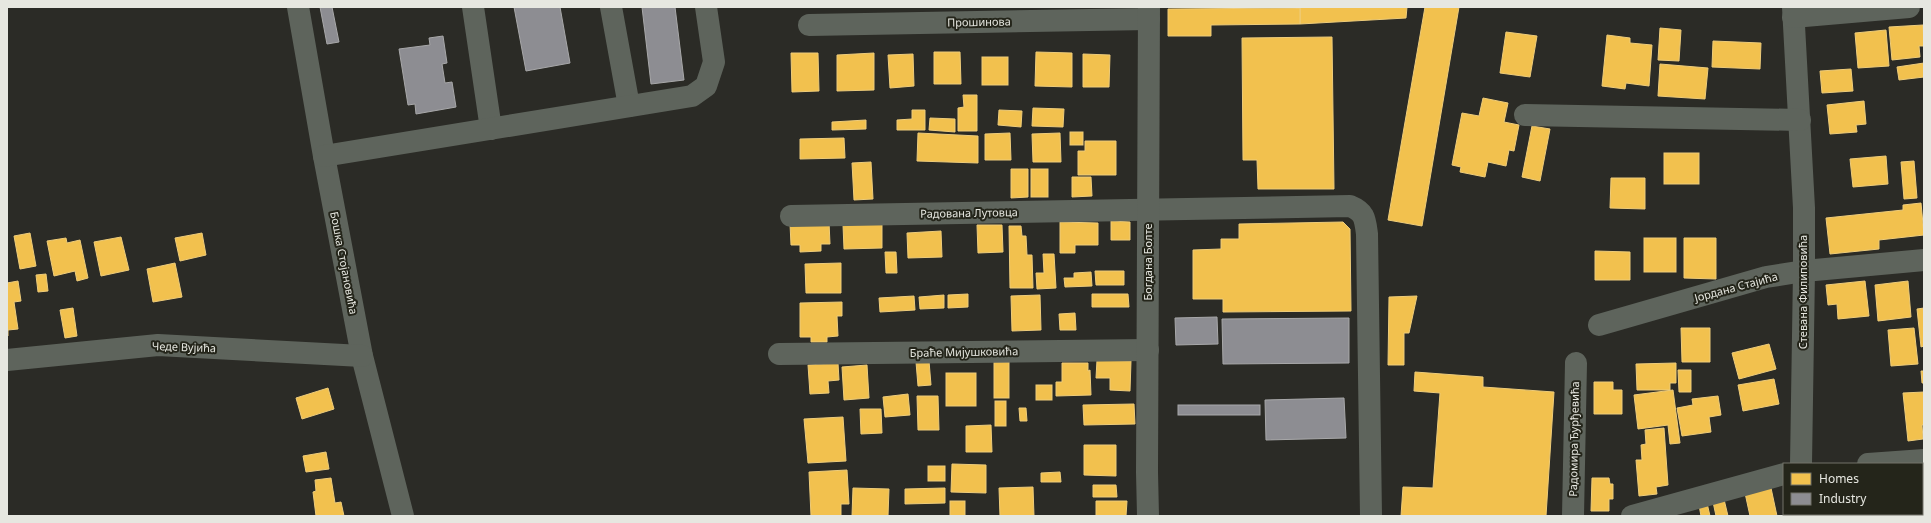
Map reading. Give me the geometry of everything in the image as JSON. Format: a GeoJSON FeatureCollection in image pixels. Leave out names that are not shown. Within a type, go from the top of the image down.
{"type":"FeatureCollection","features":[{"type":"Feature","properties":{"kind":"street","name":"Бошка Стојановића"},"geometry":{"type":"LineString","coordinates":[[298,7],[324,156],[362,356],[403,516]]}},
{"type":"Feature","properties":{"kind":"street"},"geometry":{"type":"LineString","coordinates":[[473,7],[491,129]]}},
{"type":"Feature","properties":{"kind":"street"},"geometry":{"type":"LineString","coordinates":[[611,7],[629,106]]}},
{"type":"Feature","properties":{"kind":"street"},"geometry":{"type":"LineString","coordinates":[[324,156],[692,96],[706,86],[714,62],[706,7]]}},
{"type":"Feature","properties":{"kind":"street"},"geometry":{"type":"LineString","coordinates":[[1793,12],[1909,7]]}},
{"type":"Feature","properties":{"kind":"street","name":"Стевана Филиповића"},"geometry":{"type":"LineString","coordinates":[[1793,12],[1800,120],[1804,271],[1801,463]]}},
{"type":"Feature","properties":{"kind":"street","name":"Прошинова"},"geometry":{"type":"LineString","coordinates":[[809,25],[1149,13]]}},
{"type":"Feature","properties":{"kind":"street","name":"Богдана Болте"},"geometry":{"type":"LineString","coordinates":[[1148,516],[1149,13]]}},
{"type":"Feature","properties":{"kind":"street"},"geometry":{"type":"LineString","coordinates":[[1525,115],[1800,120]]}},
{"type":"Feature","properties":{"kind":"street","name":"Радована Лутовца"},"geometry":{"type":"LineString","coordinates":[[791,216],[1148,211],[1350,206],[1359,210],[1365,218],[1367,234],[1371,516]]}},
{"type":"Feature","properties":{"kind":"street","name":"Јордана Стајића"},"geometry":{"type":"LineString","coordinates":[[1599,325],[1766,277],[1804,271],[1924,260]]}},
{"type":"Feature","properties":{"kind":"street","name":"Чеде Вујића"},"geometry":{"type":"LineString","coordinates":[[7,360],[158,345],[362,356]]}},
{"type":"Feature","properties":{"kind":"street","name":"Браће Мијушковића"},"geometry":{"type":"LineString","coordinates":[[779,354],[1148,350]]}},
{"type":"Feature","properties":{"kind":"street","name":"Радомира Ђурђевића"},"geometry":{"type":"LineString","coordinates":[[1573,516],[1576,363]]}},
{"type":"Feature","properties":{"kind":"street"},"geometry":{"type":"LineString","coordinates":[[1882,463],[1924,460]]}},
{"type":"Feature","properties":{"kind":"street"},"geometry":{"type":"LineString","coordinates":[[1632,516],[1783,474]]}},
{"type":"Feature","properties":{"kind":"building: Homes"},"geometry":{"type":"Polygon","coordinates":[[[1300,7],[1407,7],[1406,18],[1300,24],[1300,7]]]}},
{"type":"Feature","properties":{"kind":"building: Homes"},"geometry":{"type":"Polygon","coordinates":[[[1425,7],[1459,7],[1422,226],[1388,220],[1425,7]]]}},
{"type":"Feature","properties":{"kind":"building: Homes"},"geometry":{"type":"Polygon","coordinates":[[[1300,8],[1300,24],[1211,25],[1211,36],[1168,36],[1168,9],[1300,8]]]}},
{"type":"Feature","properties":{"kind":"building: Homes"},"geometry":{"type":"Polygon","coordinates":[[[1923,25],[1924,46],[1919,46],[1920,57],[1892,60],[1889,27],[1923,25]]]}},
{"type":"Feature","properties":{"kind":"building: Homes"},"geometry":{"type":"Polygon","coordinates":[[[1660,28],[1681,30],[1679,61],[1658,60],[1660,28]]]}},
{"type":"Feature","properties":{"kind":"building: Homes"},"geometry":{"type":"Polygon","coordinates":[[[1886,30],[1889,66],[1858,68],[1855,33],[1886,30]]]}},
{"type":"Feature","properties":{"kind":"building: Homes"},"geometry":{"type":"Polygon","coordinates":[[[1506,32],[1537,36],[1530,77],[1500,73],[1506,32]]]}},
{"type":"Feature","properties":{"kind":"building: Homes"},"geometry":{"type":"Polygon","coordinates":[[[1607,35],[1630,38],[1630,43],[1652,45],[1649,86],[1626,83],[1625,89],[1602,86],[1607,35]]]}},
{"type":"Feature","properties":{"kind":"building: Homes"},"geometry":{"type":"Polygon","coordinates":[[[1332,37],[1334,189],[1258,189],[1257,160],[1243,160],[1242,38],[1332,37]]]}},
{"type":"Feature","properties":{"kind":"building: Homes"},"geometry":{"type":"Polygon","coordinates":[[[1713,41],[1761,43],[1760,69],[1712,67],[1713,41]]]}},
{"type":"Feature","properties":{"kind":"building: Homes"},"geometry":{"type":"Polygon","coordinates":[[[934,52],[960,52],[961,84],[934,84],[934,52]]]}},
{"type":"Feature","properties":{"kind":"building: Homes"},"geometry":{"type":"Polygon","coordinates":[[[1036,52],[1072,53],[1072,87],[1035,86],[1036,52]]]}},
{"type":"Feature","properties":{"kind":"building: Homes"},"geometry":{"type":"Polygon","coordinates":[[[791,53],[818,53],[819,91],[792,92],[791,53]]]}},
{"type":"Feature","properties":{"kind":"building: Homes"},"geometry":{"type":"Polygon","coordinates":[[[874,53],[874,90],[837,91],[837,55],[874,53]]]}},
{"type":"Feature","properties":{"kind":"building: Homes"},"geometry":{"type":"Polygon","coordinates":[[[913,54],[914,86],[890,88],[888,55],[913,54]]]}},
{"type":"Feature","properties":{"kind":"building: Homes"},"geometry":{"type":"Polygon","coordinates":[[[1083,54],[1110,55],[1109,87],[1083,87],[1083,54]]]}},
{"type":"Feature","properties":{"kind":"building: Homes"},"geometry":{"type":"Polygon","coordinates":[[[982,57],[1008,57],[1008,85],[982,85],[982,57]]]}},
{"type":"Feature","properties":{"kind":"building: Homes"},"geometry":{"type":"Polygon","coordinates":[[[1924,63],[1924,77],[1899,80],[1897,67],[1924,63]]]}},
{"type":"Feature","properties":{"kind":"building: Homes"},"geometry":{"type":"Polygon","coordinates":[[[1660,64],[1708,68],[1705,99],[1658,96],[1660,64]]]}},
{"type":"Feature","properties":{"kind":"building: Homes"},"geometry":{"type":"Polygon","coordinates":[[[1851,69],[1853,91],[1822,93],[1820,71],[1851,69]]]}},
{"type":"Feature","properties":{"kind":"building: Homes"},"geometry":{"type":"Polygon","coordinates":[[[963,95],[977,95],[977,131],[958,131],[958,108],[964,107],[963,95]]]}},
{"type":"Feature","properties":{"kind":"building: Homes"},"geometry":{"type":"Polygon","coordinates":[[[1483,98],[1508,103],[1504,122],[1519,125],[1514,151],[1509,150],[1506,166],[1488,162],[1485,177],[1460,172],[1461,167],[1452,165],[1462,113],[1479,116],[1483,98]]]}},
{"type":"Feature","properties":{"kind":"building: Homes"},"geometry":{"type":"Polygon","coordinates":[[[1864,101],[1866,124],[1856,125],[1857,132],[1830,134],[1827,105],[1864,101]]]}},
{"type":"Feature","properties":{"kind":"building: Homes"},"geometry":{"type":"Polygon","coordinates":[[[1033,108],[1064,109],[1063,127],[1032,126],[1033,108]]]}},
{"type":"Feature","properties":{"kind":"building: Homes"},"geometry":{"type":"Polygon","coordinates":[[[912,110],[925,110],[925,130],[897,130],[897,120],[912,119],[912,110]]]}},
{"type":"Feature","properties":{"kind":"building: Homes"},"geometry":{"type":"Polygon","coordinates":[[[999,110],[1022,111],[1021,127],[998,125],[999,110]]]}},
{"type":"Feature","properties":{"kind":"building: Homes"},"geometry":{"type":"Polygon","coordinates":[[[930,118],[955,119],[955,132],[929,130],[930,118]]]}},
{"type":"Feature","properties":{"kind":"building: Homes"},"geometry":{"type":"Polygon","coordinates":[[[866,120],[866,129],[832,130],[832,122],[866,120]]]}},
{"type":"Feature","properties":{"kind":"building: Homes"},"geometry":{"type":"Polygon","coordinates":[[[1532,126],[1550,129],[1540,181],[1522,177],[1532,126]]]}},
{"type":"Feature","properties":{"kind":"building: Homes"},"geometry":{"type":"Polygon","coordinates":[[[1070,132],[1083,132],[1083,145],[1070,145],[1070,132]]]}},
{"type":"Feature","properties":{"kind":"building: Homes"},"geometry":{"type":"Polygon","coordinates":[[[918,133],[978,136],[978,163],[917,161],[918,133]]]}},
{"type":"Feature","properties":{"kind":"building: Homes"},"geometry":{"type":"Polygon","coordinates":[[[1010,133],[1011,160],[985,160],[985,134],[1010,133]]]}},
{"type":"Feature","properties":{"kind":"building: Homes"},"geometry":{"type":"Polygon","coordinates":[[[1060,133],[1061,162],[1033,162],[1032,134],[1060,133]]]}},
{"type":"Feature","properties":{"kind":"building: Homes"},"geometry":{"type":"Polygon","coordinates":[[[844,138],[845,158],[800,159],[800,139],[844,138]]]}},
{"type":"Feature","properties":{"kind":"building: Homes"},"geometry":{"type":"Polygon","coordinates":[[[1085,141],[1116,141],[1116,175],[1078,175],[1078,151],[1085,151],[1085,141]]]}},
{"type":"Feature","properties":{"kind":"building: Homes"},"geometry":{"type":"Polygon","coordinates":[[[1664,153],[1699,153],[1699,184],[1664,184],[1664,153]]]}},
{"type":"Feature","properties":{"kind":"building: Homes"},"geometry":{"type":"Polygon","coordinates":[[[1886,156],[1888,184],[1853,187],[1850,159],[1886,156]]]}},
{"type":"Feature","properties":{"kind":"building: Homes"},"geometry":{"type":"Polygon","coordinates":[[[1914,161],[1917,198],[1904,199],[1901,162],[1914,161]]]}},
{"type":"Feature","properties":{"kind":"building: Homes"},"geometry":{"type":"Polygon","coordinates":[[[871,162],[873,199],[854,200],[852,163],[871,162]]]}},
{"type":"Feature","properties":{"kind":"building: Homes"},"geometry":{"type":"Polygon","coordinates":[[[1011,169],[1028,169],[1028,197],[1011,198],[1011,169]]]}},
{"type":"Feature","properties":{"kind":"building: Homes"},"geometry":{"type":"Polygon","coordinates":[[[1031,169],[1048,169],[1048,197],[1031,197],[1031,169]]]}},
{"type":"Feature","properties":{"kind":"building: Homes"},"geometry":{"type":"Polygon","coordinates":[[[1072,177],[1091,177],[1092,196],[1072,197],[1072,177]]]}},
{"type":"Feature","properties":{"kind":"building: Homes"},"geometry":{"type":"Polygon","coordinates":[[[1611,178],[1645,178],[1645,209],[1610,208],[1611,178]]]}},
{"type":"Feature","properties":{"kind":"building: Homes"},"geometry":{"type":"Polygon","coordinates":[[[1921,203],[1924,235],[1879,240],[1879,249],[1830,254],[1826,218],[1903,210],[1903,205],[1921,203]]]}},
{"type":"Feature","properties":{"kind":"building: Homes"},"geometry":{"type":"Polygon","coordinates":[[[1111,221],[1130,222],[1130,240],[1111,240],[1111,221]]]}},
{"type":"Feature","properties":{"kind":"building: Homes"},"geometry":{"type":"Polygon","coordinates":[[[829,222],[830,244],[821,244],[821,251],[800,252],[800,245],[791,245],[790,224],[829,222]]]}},
{"type":"Feature","properties":{"kind":"building: Homes"},"geometry":{"type":"Polygon","coordinates":[[[1060,222],[1098,223],[1098,245],[1075,245],[1075,253],[1060,253],[1060,222]]]}},
{"type":"Feature","properties":{"kind":"building: Homes"},"geometry":{"type":"Polygon","coordinates":[[[1343,222],[1350,229],[1351,311],[1223,312],[1223,299],[1193,299],[1193,250],[1221,249],[1221,239],[1239,239],[1239,224],[1343,222]]]}},
{"type":"Feature","properties":{"kind":"building: Homes"},"geometry":{"type":"Polygon","coordinates":[[[882,224],[882,248],[844,249],[843,225],[882,224]]]}},
{"type":"Feature","properties":{"kind":"building: Homes"},"geometry":{"type":"Polygon","coordinates":[[[977,225],[1002,225],[1003,252],[978,253],[977,225]]]}},
{"type":"Feature","properties":{"kind":"building: Homes"},"geometry":{"type":"Polygon","coordinates":[[[1009,226],[1021,226],[1022,236],[1026,236],[1027,255],[1032,255],[1033,288],[1010,288],[1009,226]]]}},
{"type":"Feature","properties":{"kind":"building: Homes"},"geometry":{"type":"Polygon","coordinates":[[[941,231],[942,257],[908,258],[907,233],[941,231]]]}},
{"type":"Feature","properties":{"kind":"building: Homes"},"geometry":{"type":"Polygon","coordinates":[[[30,233],[36,266],[20,269],[14,236],[30,233]]]}},
{"type":"Feature","properties":{"kind":"building: Homes"},"geometry":{"type":"Polygon","coordinates":[[[202,233],[206,255],[180,261],[175,238],[202,233]]]}},
{"type":"Feature","properties":{"kind":"building: Homes"},"geometry":{"type":"Polygon","coordinates":[[[121,237],[129,270],[101,276],[94,242],[121,237]]]}},
{"type":"Feature","properties":{"kind":"building: Homes"},"geometry":{"type":"Polygon","coordinates":[[[66,238],[67,243],[80,240],[88,278],[77,281],[75,271],[54,276],[47,241],[66,238]]]}},
{"type":"Feature","properties":{"kind":"building: Homes"},"geometry":{"type":"Polygon","coordinates":[[[1644,238],[1676,238],[1676,272],[1644,272],[1644,238]]]}},
{"type":"Feature","properties":{"kind":"building: Homes"},"geometry":{"type":"Polygon","coordinates":[[[1684,238],[1716,238],[1716,279],[1684,278],[1684,238]]]}},
{"type":"Feature","properties":{"kind":"building: Homes"},"geometry":{"type":"Polygon","coordinates":[[[1595,251],[1630,252],[1630,280],[1595,280],[1595,251]]]}},
{"type":"Feature","properties":{"kind":"building: Homes"},"geometry":{"type":"Polygon","coordinates":[[[885,252],[896,252],[897,273],[886,273],[885,252]]]}},
{"type":"Feature","properties":{"kind":"building: Homes"},"geometry":{"type":"Polygon","coordinates":[[[1043,254],[1054,254],[1056,288],[1037,289],[1036,273],[1044,273],[1043,254]]]}},
{"type":"Feature","properties":{"kind":"building: Homes"},"geometry":{"type":"Polygon","coordinates":[[[175,263],[182,297],[153,302],[147,269],[175,263]]]}},
{"type":"Feature","properties":{"kind":"building: Homes"},"geometry":{"type":"Polygon","coordinates":[[[841,263],[841,293],[806,293],[805,264],[841,263]]]}},
{"type":"Feature","properties":{"kind":"building: Homes"},"geometry":{"type":"Polygon","coordinates":[[[1095,271],[1124,271],[1124,285],[1096,285],[1095,271]]]}},
{"type":"Feature","properties":{"kind":"building: Homes"},"geometry":{"type":"Polygon","coordinates":[[[1091,272],[1092,286],[1065,287],[1064,278],[1074,278],[1074,273],[1091,272]]]}},
{"type":"Feature","properties":{"kind":"building: Homes"},"geometry":{"type":"Polygon","coordinates":[[[46,274],[48,291],[38,292],[36,275],[46,274]]]}},
{"type":"Feature","properties":{"kind":"building: Homes"},"geometry":{"type":"Polygon","coordinates":[[[18,281],[21,301],[14,302],[18,329],[8,330],[7,336],[7,283],[18,281]]]}},
{"type":"Feature","properties":{"kind":"building: Homes"},"geometry":{"type":"Polygon","coordinates":[[[1865,281],[1869,316],[1838,319],[1837,304],[1828,305],[1826,285],[1865,281]]]}},
{"type":"Feature","properties":{"kind":"building: Homes"},"geometry":{"type":"Polygon","coordinates":[[[1908,281],[1911,317],[1878,321],[1875,285],[1908,281]]]}},
{"type":"Feature","properties":{"kind":"building: Homes"},"geometry":{"type":"Polygon","coordinates":[[[968,294],[968,307],[948,308],[948,295],[968,294]]]}},
{"type":"Feature","properties":{"kind":"building: Homes"},"geometry":{"type":"Polygon","coordinates":[[[1092,294],[1128,294],[1129,307],[1092,307],[1092,294]]]}},
{"type":"Feature","properties":{"kind":"building: Homes"},"geometry":{"type":"Polygon","coordinates":[[[944,295],[944,308],[920,309],[919,297],[944,295]]]}},
{"type":"Feature","properties":{"kind":"building: Homes"},"geometry":{"type":"Polygon","coordinates":[[[1040,295],[1041,330],[1012,331],[1011,296],[1040,295]]]}},
{"type":"Feature","properties":{"kind":"building: Homes"},"geometry":{"type":"Polygon","coordinates":[[[914,296],[915,310],[880,312],[879,298],[914,296]]]}},
{"type":"Feature","properties":{"kind":"building: Homes"},"geometry":{"type":"Polygon","coordinates":[[[1417,296],[1409,333],[1404,333],[1404,365],[1388,365],[1389,297],[1417,296]]]}},
{"type":"Feature","properties":{"kind":"building: Homes"},"geometry":{"type":"Polygon","coordinates":[[[842,302],[842,316],[837,316],[838,336],[827,337],[827,342],[811,342],[811,337],[800,337],[800,303],[842,302]]]}},
{"type":"Feature","properties":{"kind":"building: Homes"},"geometry":{"type":"Polygon","coordinates":[[[73,308],[77,336],[65,338],[60,310],[73,308]]]}},
{"type":"Feature","properties":{"kind":"building: Homes"},"geometry":{"type":"Polygon","coordinates":[[[1924,308],[1924,346],[1921,347],[1917,309],[1924,308]]]}},
{"type":"Feature","properties":{"kind":"building: Homes"},"geometry":{"type":"Polygon","coordinates":[[[1075,313],[1076,330],[1060,330],[1059,314],[1075,313]]]}},
{"type":"Feature","properties":{"kind":"building: Homes"},"geometry":{"type":"Polygon","coordinates":[[[1681,328],[1710,328],[1710,362],[1682,362],[1681,328]]]}},
{"type":"Feature","properties":{"kind":"building: Homes"},"geometry":{"type":"Polygon","coordinates":[[[1914,328],[1918,364],[1891,366],[1888,330],[1914,328]]]}},
{"type":"Feature","properties":{"kind":"building: Homes"},"geometry":{"type":"Polygon","coordinates":[[[1769,344],[1776,369],[1739,379],[1732,353],[1769,344]]]}},
{"type":"Feature","properties":{"kind":"building: Homes"},"geometry":{"type":"Polygon","coordinates":[[[1097,360],[1131,361],[1130,391],[1110,390],[1110,378],[1096,378],[1097,360]]]}},
{"type":"Feature","properties":{"kind":"building: Homes"},"geometry":{"type":"Polygon","coordinates":[[[929,361],[931,385],[918,386],[916,362],[929,361]]]}},
{"type":"Feature","properties":{"kind":"building: Homes"},"geometry":{"type":"Polygon","coordinates":[[[994,362],[1009,362],[1009,398],[994,398],[994,362]]]}},
{"type":"Feature","properties":{"kind":"building: Homes"},"geometry":{"type":"Polygon","coordinates":[[[838,363],[839,380],[828,381],[829,393],[810,394],[808,365],[838,363]]]}},
{"type":"Feature","properties":{"kind":"building: Homes"},"geometry":{"type":"Polygon","coordinates":[[[1062,363],[1088,363],[1088,371],[1090,370],[1091,395],[1056,396],[1056,382],[1062,382],[1062,363]]]}},
{"type":"Feature","properties":{"kind":"building: Homes"},"geometry":{"type":"Polygon","coordinates":[[[1676,363],[1676,383],[1670,383],[1670,390],[1637,390],[1636,364],[1676,363]]]}},
{"type":"Feature","properties":{"kind":"building: Homes"},"geometry":{"type":"Polygon","coordinates":[[[867,365],[869,398],[844,400],[842,367],[867,365]]]}},
{"type":"Feature","properties":{"kind":"building: Homes"},"geometry":{"type":"Polygon","coordinates":[[[1678,370],[1691,370],[1691,392],[1679,392],[1678,370]]]}},
{"type":"Feature","properties":{"kind":"building: Homes"},"geometry":{"type":"Polygon","coordinates":[[[1921,371],[1924,371],[1924,383],[1922,383],[1921,371]]]}},
{"type":"Feature","properties":{"kind":"building: Homes"},"geometry":{"type":"Polygon","coordinates":[[[1415,372],[1483,377],[1483,387],[1554,392],[1546,516],[1401,516],[1403,487],[1433,488],[1440,393],[1414,391],[1415,372]]]}},
{"type":"Feature","properties":{"kind":"building: Homes"},"geometry":{"type":"Polygon","coordinates":[[[946,373],[976,373],[976,406],[946,406],[946,373]]]}},
{"type":"Feature","properties":{"kind":"building: Homes"},"geometry":{"type":"Polygon","coordinates":[[[1774,379],[1779,404],[1743,411],[1738,385],[1774,379]]]}},
{"type":"Feature","properties":{"kind":"building: Homes"},"geometry":{"type":"Polygon","coordinates":[[[1594,382],[1613,382],[1613,390],[1622,390],[1622,414],[1594,414],[1594,382]]]}},
{"type":"Feature","properties":{"kind":"building: Homes"},"geometry":{"type":"Polygon","coordinates":[[[1036,385],[1052,385],[1052,400],[1036,400],[1036,385]]]}},
{"type":"Feature","properties":{"kind":"building: Homes"},"geometry":{"type":"Polygon","coordinates":[[[328,388],[334,409],[302,419],[296,398],[328,388]]]}},
{"type":"Feature","properties":{"kind":"building: Homes"},"geometry":{"type":"Polygon","coordinates":[[[1673,390],[1680,443],[1670,444],[1668,425],[1638,429],[1634,395],[1673,390]]]}},
{"type":"Feature","properties":{"kind":"building: Homes"},"geometry":{"type":"Polygon","coordinates":[[[1924,392],[1924,425],[1922,425],[1923,439],[1908,441],[1903,393],[1924,392]]]}},
{"type":"Feature","properties":{"kind":"building: Homes"},"geometry":{"type":"Polygon","coordinates":[[[908,394],[910,415],[885,417],[883,397],[908,394]]]}},
{"type":"Feature","properties":{"kind":"building: Homes"},"geometry":{"type":"Polygon","coordinates":[[[917,396],[938,396],[939,430],[918,430],[917,396]]]}},
{"type":"Feature","properties":{"kind":"building: Homes"},"geometry":{"type":"Polygon","coordinates":[[[1718,396],[1721,415],[1709,417],[1711,432],[1682,436],[1677,408],[1693,405],[1692,399],[1718,396]]]}},
{"type":"Feature","properties":{"kind":"building: Homes"},"geometry":{"type":"Polygon","coordinates":[[[995,401],[1006,401],[1006,426],[995,426],[995,401]]]}},
{"type":"Feature","properties":{"kind":"building: Homes"},"geometry":{"type":"Polygon","coordinates":[[[1134,404],[1135,424],[1084,425],[1083,405],[1134,404]]]}},
{"type":"Feature","properties":{"kind":"building: Homes"},"geometry":{"type":"Polygon","coordinates":[[[1019,408],[1026,408],[1027,421],[1020,421],[1019,408]]]}},
{"type":"Feature","properties":{"kind":"building: Homes"},"geometry":{"type":"Polygon","coordinates":[[[860,409],[881,409],[882,433],[861,434],[860,409]]]}},
{"type":"Feature","properties":{"kind":"building: Homes"},"geometry":{"type":"Polygon","coordinates":[[[843,417],[846,461],[808,463],[804,419],[843,417]]]}},
{"type":"Feature","properties":{"kind":"building: Homes"},"geometry":{"type":"Polygon","coordinates":[[[991,425],[992,452],[966,452],[966,426],[991,425]]]}},
{"type":"Feature","properties":{"kind":"building: Homes"},"geometry":{"type":"Polygon","coordinates":[[[1664,428],[1668,485],[1656,487],[1657,494],[1639,496],[1636,460],[1642,460],[1641,445],[1646,444],[1645,430],[1664,428]]]}},
{"type":"Feature","properties":{"kind":"building: Homes"},"geometry":{"type":"Polygon","coordinates":[[[1084,445],[1116,445],[1116,476],[1084,475],[1084,445]]]}},
{"type":"Feature","properties":{"kind":"building: Homes"},"geometry":{"type":"Polygon","coordinates":[[[326,452],[329,469],[306,472],[303,456],[326,452]]]}},
{"type":"Feature","properties":{"kind":"building: Homes"},"geometry":{"type":"Polygon","coordinates":[[[952,464],[986,465],[986,493],[951,492],[952,464]]]}},
{"type":"Feature","properties":{"kind":"building: Homes"},"geometry":{"type":"Polygon","coordinates":[[[928,466],[945,466],[945,481],[928,481],[928,466]]]}},
{"type":"Feature","properties":{"kind":"building: Homes"},"geometry":{"type":"Polygon","coordinates":[[[847,470],[849,504],[841,504],[841,516],[811,516],[809,472],[847,470]]]}},
{"type":"Feature","properties":{"kind":"building: Homes"},"geometry":{"type":"Polygon","coordinates":[[[1060,472],[1061,482],[1041,482],[1041,473],[1060,472]]]}},
{"type":"Feature","properties":{"kind":"building: Homes"},"geometry":{"type":"Polygon","coordinates":[[[331,478],[335,503],[341,502],[344,516],[316,516],[313,492],[316,491],[315,480],[331,478]]]}},
{"type":"Feature","properties":{"kind":"building: Homes"},"geometry":{"type":"Polygon","coordinates":[[[1592,478],[1609,478],[1610,484],[1613,484],[1613,499],[1609,499],[1609,511],[1591,511],[1592,478]]]}},
{"type":"Feature","properties":{"kind":"building: Homes"},"geometry":{"type":"Polygon","coordinates":[[[1093,485],[1116,485],[1117,497],[1093,497],[1093,485]]]}},
{"type":"Feature","properties":{"kind":"building: Homes"},"geometry":{"type":"Polygon","coordinates":[[[1033,487],[1034,516],[1000,516],[999,488],[1033,487]]]}},
{"type":"Feature","properties":{"kind":"building: Homes"},"geometry":{"type":"Polygon","coordinates":[[[853,488],[889,489],[888,516],[852,516],[853,488]]]}},
{"type":"Feature","properties":{"kind":"building: Homes"},"geometry":{"type":"Polygon","coordinates":[[[945,488],[945,503],[905,504],[905,489],[945,488]]]}},
{"type":"Feature","properties":{"kind":"building: Homes"},"geometry":{"type":"Polygon","coordinates":[[[1771,488],[1777,516],[1750,516],[1745,493],[1771,488]]]}},
{"type":"Feature","properties":{"kind":"building: Homes"},"geometry":{"type":"Polygon","coordinates":[[[1723,495],[1728,516],[1716,516],[1712,497],[1723,495]]]}},
{"type":"Feature","properties":{"kind":"building: Homes"},"geometry":{"type":"Polygon","coordinates":[[[950,501],[965,501],[965,516],[950,516],[950,501]]]}},
{"type":"Feature","properties":{"kind":"building: Homes"},"geometry":{"type":"Polygon","coordinates":[[[1096,501],[1127,501],[1126,516],[1096,516],[1096,501]]]}},
{"type":"Feature","properties":{"kind":"building: Homes"},"geometry":{"type":"Polygon","coordinates":[[[1707,503],[1710,516],[1701,516],[1699,505],[1707,503]]]}},
{"type":"Feature","properties":{"kind":"building: Industry"},"geometry":{"type":"Polygon","coordinates":[[[320,7],[332,7],[339,42],[327,44],[320,7]]]}},
{"type":"Feature","properties":{"kind":"building: Industry"},"geometry":{"type":"Polygon","coordinates":[[[514,7],[560,7],[570,63],[526,71],[514,7]]]}},
{"type":"Feature","properties":{"kind":"building: Industry"},"geometry":{"type":"Polygon","coordinates":[[[642,7],[675,7],[684,80],[651,84],[642,7]]]}},
{"type":"Feature","properties":{"kind":"building: Industry"},"geometry":{"type":"Polygon","coordinates":[[[443,36],[447,63],[442,64],[445,83],[452,82],[456,107],[416,114],[415,104],[408,105],[399,49],[430,45],[429,38],[443,36]]]}},
{"type":"Feature","properties":{"kind":"building: Industry"},"geometry":{"type":"Polygon","coordinates":[[[1217,317],[1218,344],[1176,345],[1175,318],[1217,317]]]}},
{"type":"Feature","properties":{"kind":"building: Industry"},"geometry":{"type":"Polygon","coordinates":[[[1349,318],[1349,363],[1223,364],[1222,319],[1349,318]]]}},
{"type":"Feature","properties":{"kind":"building: Industry"},"geometry":{"type":"Polygon","coordinates":[[[1344,398],[1346,438],[1266,440],[1265,400],[1344,398]]]}},
{"type":"Feature","properties":{"kind":"building: Industry"},"geometry":{"type":"Polygon","coordinates":[[[1178,405],[1260,405],[1260,415],[1178,415],[1178,405]]]}}]}
